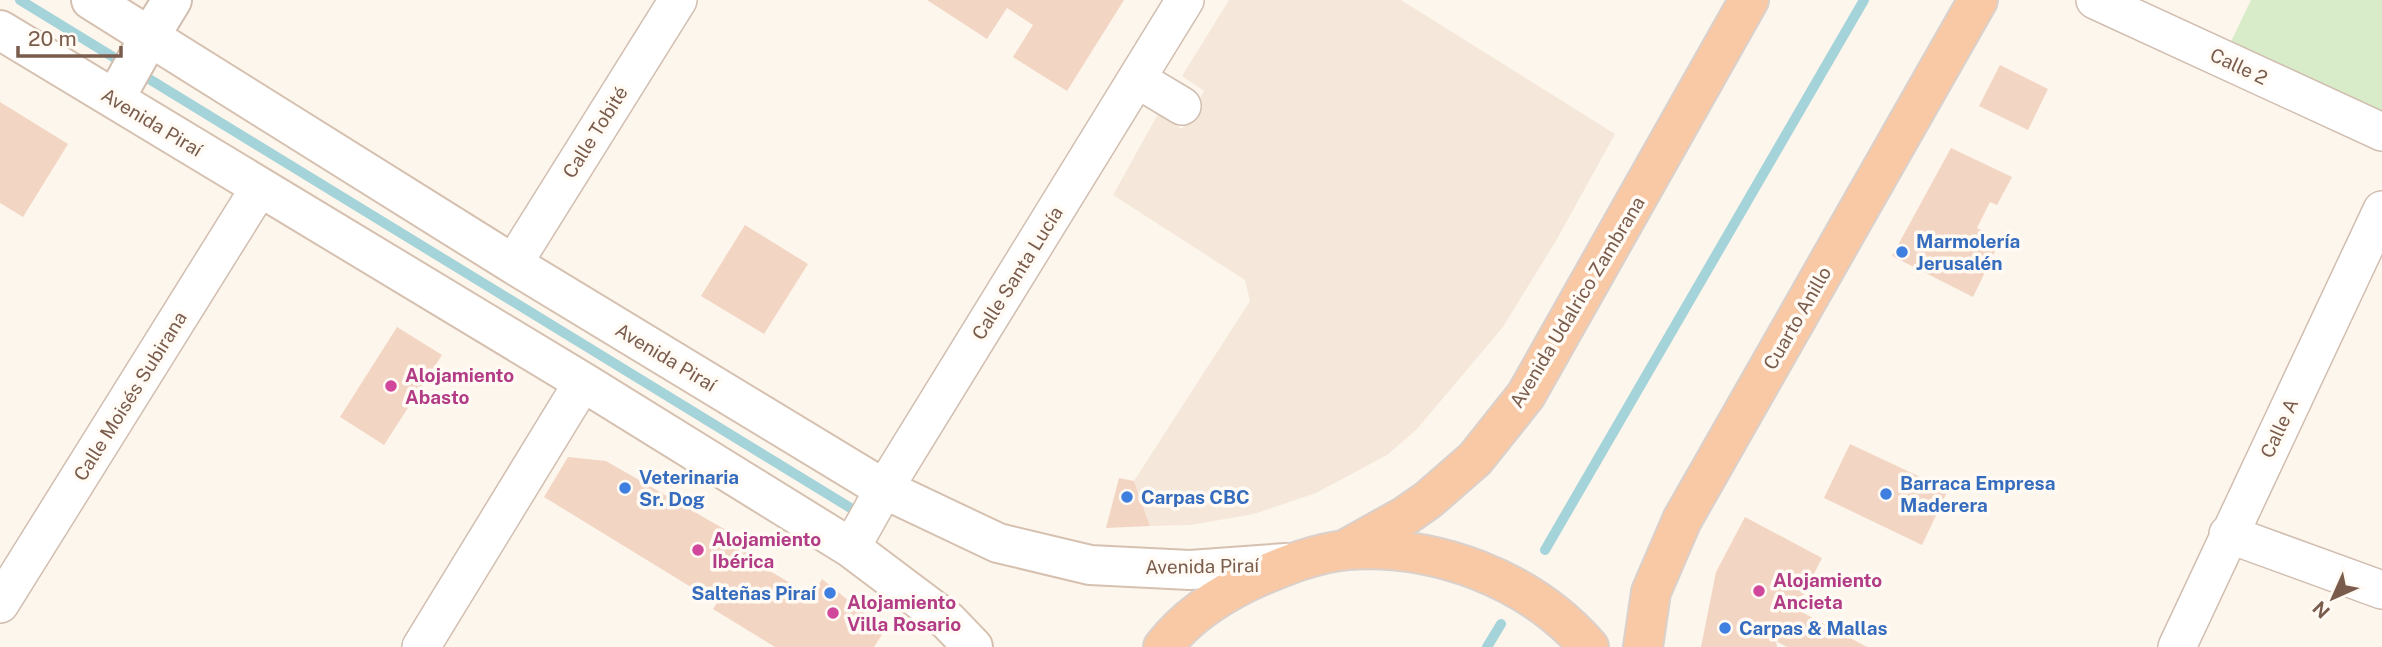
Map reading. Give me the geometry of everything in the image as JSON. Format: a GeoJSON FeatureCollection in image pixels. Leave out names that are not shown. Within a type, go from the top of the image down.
{"type":"FeatureCollection","features":[{"type":"Feature","properties":{"kind":"highway","name":"Avenida Udalrico Zambrana"},"geometry":{"type":"LineString","coordinates":[[1344,551],[1428,500],[1475,459],[1526,396],[1749,0]]}},
{"type":"Feature","properties":{"kind":"highway","name":"Cuarto Anillo"},"geometry":{"type":"LineString","coordinates":[[1643,647],[1651,592],[1682,520],[1978,0]]}},
{"type":"Feature","properties":{"kind":"highway"},"geometry":{"type":"LineString","coordinates":[[1163,647],[1174,633],[1228,590],[1292,562],[1344,551],[1394,550],[1459,562],[1520,589],[1581,637]]}},
{"type":"Feature","properties":{"kind":"main road","name":"Avenida Piraí"},"geometry":{"type":"LineString","coordinates":[[91,0],[148,39],[881,494],[998,543],[1090,565],[1189,570],[1292,562]]}},
{"type":"Feature","properties":{"kind":"main road"},"geometry":{"type":"LineString","coordinates":[[117,96],[172,0]]}},
{"type":"Feature","properties":{"kind":"main road","name":"Avenida Piraí"},"geometry":{"type":"LineString","coordinates":[[0,30],[117,96],[260,187],[853,544],[948,621],[973,647]]}},
{"type":"Feature","properties":{"kind":"street","name":"Calle Tobité"},"geometry":{"type":"LineString","coordinates":[[513,264],[678,0]]}},
{"type":"Feature","properties":{"kind":"street","name":"Calle Santa Lucía"},"geometry":{"type":"LineString","coordinates":[[853,544],[881,494],[1185,0]]}},
{"type":"Feature","properties":{"kind":"street","name":"Calle 2"},"geometry":{"type":"LineString","coordinates":[[2095,0],[2382,132]]}},
{"type":"Feature","properties":{"kind":"street"},"geometry":{"type":"LineString","coordinates":[[1137,79],[1182,106]]}},
{"type":"Feature","properties":{"kind":"street","name":"Calle Moisés Subirana"},"geometry":{"type":"LineString","coordinates":[[0,604],[260,187]]}},
{"type":"Feature","properties":{"kind":"street","name":"Calle A"},"geometry":{"type":"LineString","coordinates":[[2177,647],[2382,210]]}},
{"type":"Feature","properties":{"kind":"street"},"geometry":{"type":"LineString","coordinates":[[421,647],[583,382]]}},
{"type":"Feature","properties":{"kind":"street"},"geometry":{"type":"LineString","coordinates":[[2228,534],[2382,590]]}},
{"type":"Feature","properties":{"kind":"shaded area"},"geometry":{"type":"Polygon","coordinates":[[[1229,0],[1401,0],[1615,134],[1557,239],[1503,327],[1417,429],[1387,455],[1316,493],[1254,514],[1191,525],[1150,526],[1134,481],[1250,301],[1245,280],[1113,195],[1158,114],[1182,129],[1204,91],[1182,76],[1229,0]]]}},
{"type":"Feature","properties":{"kind":"green space"},"geometry":{"type":"Polygon","coordinates":[[[2251,0],[2382,0],[2382,113],[2226,52],[2251,0]]]}},
{"type":"Feature","properties":{"kind":"building"},"geometry":{"type":"Polygon","coordinates":[[[927,0],[1124,0],[1067,91],[1013,57],[1033,25],[1007,8],[987,39],[927,0]]]}},
{"type":"Feature","properties":{"kind":"building"},"geometry":{"type":"Polygon","coordinates":[[[2000,65],[2048,89],[2028,130],[1979,106],[2000,65]]]}},
{"type":"Feature","properties":{"kind":"building"},"geometry":{"type":"Polygon","coordinates":[[[0,102],[68,144],[23,217],[0,203],[0,102]]]}},
{"type":"Feature","properties":{"kind":"building"},"geometry":{"type":"Polygon","coordinates":[[[1951,148],[2012,177],[1997,205],[1990,202],[1977,228],[2000,241],[1973,297],[1892,256],[1951,148]]]}},
{"type":"Feature","properties":{"kind":"building"},"geometry":{"type":"Polygon","coordinates":[[[745,225],[808,264],[764,334],[701,296],[745,225]]]}},
{"type":"Feature","properties":{"kind":"building","name":"Alojamiento Abasto"},"geometry":{"type":"Polygon","coordinates":[[[397,327],[442,355],[384,445],[340,417],[397,327]]]}},
{"type":"Feature","properties":{"kind":"building","name":"Barraca Empresa Maderera"},"geometry":{"type":"Polygon","coordinates":[[[1850,444],[1948,490],[1922,545],[1824,498],[1850,444]]]}},
{"type":"Feature","properties":{"kind":"building"},"geometry":{"type":"Polygon","coordinates":[[[568,457],[606,461],[752,545],[745,556],[812,596],[822,579],[885,630],[874,647],[775,647],[713,609],[717,603],[544,497],[568,457]]]}},
{"type":"Feature","properties":{"kind":"building","name":"Carpas CBC"},"geometry":{"type":"Polygon","coordinates":[[[1119,478],[1134,481],[1150,526],[1106,528],[1119,478]]]}},
{"type":"Feature","properties":{"kind":"building","name":"Alojamiento Ancieta"},"geometry":{"type":"Polygon","coordinates":[[[1745,517],[1822,558],[1796,609],[1867,647],[1787,647],[1776,641],[1777,647],[1701,647],[1716,572],[1745,517]]]}},
{"type":"Feature","properties":{"kind":"waterway"},"geometry":{"type":"LineString","coordinates":[[20,0],[862,515]]}},
{"type":"Feature","properties":{"kind":"waterway"},"geometry":{"type":"LineString","coordinates":[[1545,550],[1864,0]]}},
{"type":"Feature","properties":{"kind":"waterway"},"geometry":{"type":"LineString","coordinates":[[1487,647],[1501,624]]}},
{"type":"Feature","properties":{"kind":"place","name":"Marmolería Jerusalén"},"geometry":{"type":"Point","coordinates":[1902,252]}},
{"type":"Feature","properties":{"kind":"place","name":"Alojamiento Abasto"},"geometry":{"type":"Point","coordinates":[391,386]}},
{"type":"Feature","properties":{"kind":"place","name":"Veterinaria Sr. Dog"},"geometry":{"type":"Point","coordinates":[625,488]}},
{"type":"Feature","properties":{"kind":"place","name":"Barraca Empresa Maderera"},"geometry":{"type":"Point","coordinates":[1886,494]}},
{"type":"Feature","properties":{"kind":"place","name":"Carpas CBC"},"geometry":{"type":"Point","coordinates":[1127,497]}},
{"type":"Feature","properties":{"kind":"place","name":"Alojamiento Ibérica"},"geometry":{"type":"Point","coordinates":[698,550]}},
{"type":"Feature","properties":{"kind":"place","name":"Alojamiento Ancieta"},"geometry":{"type":"Point","coordinates":[1759,591]}},
{"type":"Feature","properties":{"kind":"place","name":"Salteñas Piraí"},"geometry":{"type":"Point","coordinates":[830,593]}},
{"type":"Feature","properties":{"kind":"place","name":"Alojamiento Villa Rosario"},"geometry":{"type":"Point","coordinates":[833,613]}},
{"type":"Feature","properties":{"kind":"place","name":"Carpas & Mallas"},"geometry":{"type":"Point","coordinates":[1725,628]}}]}
